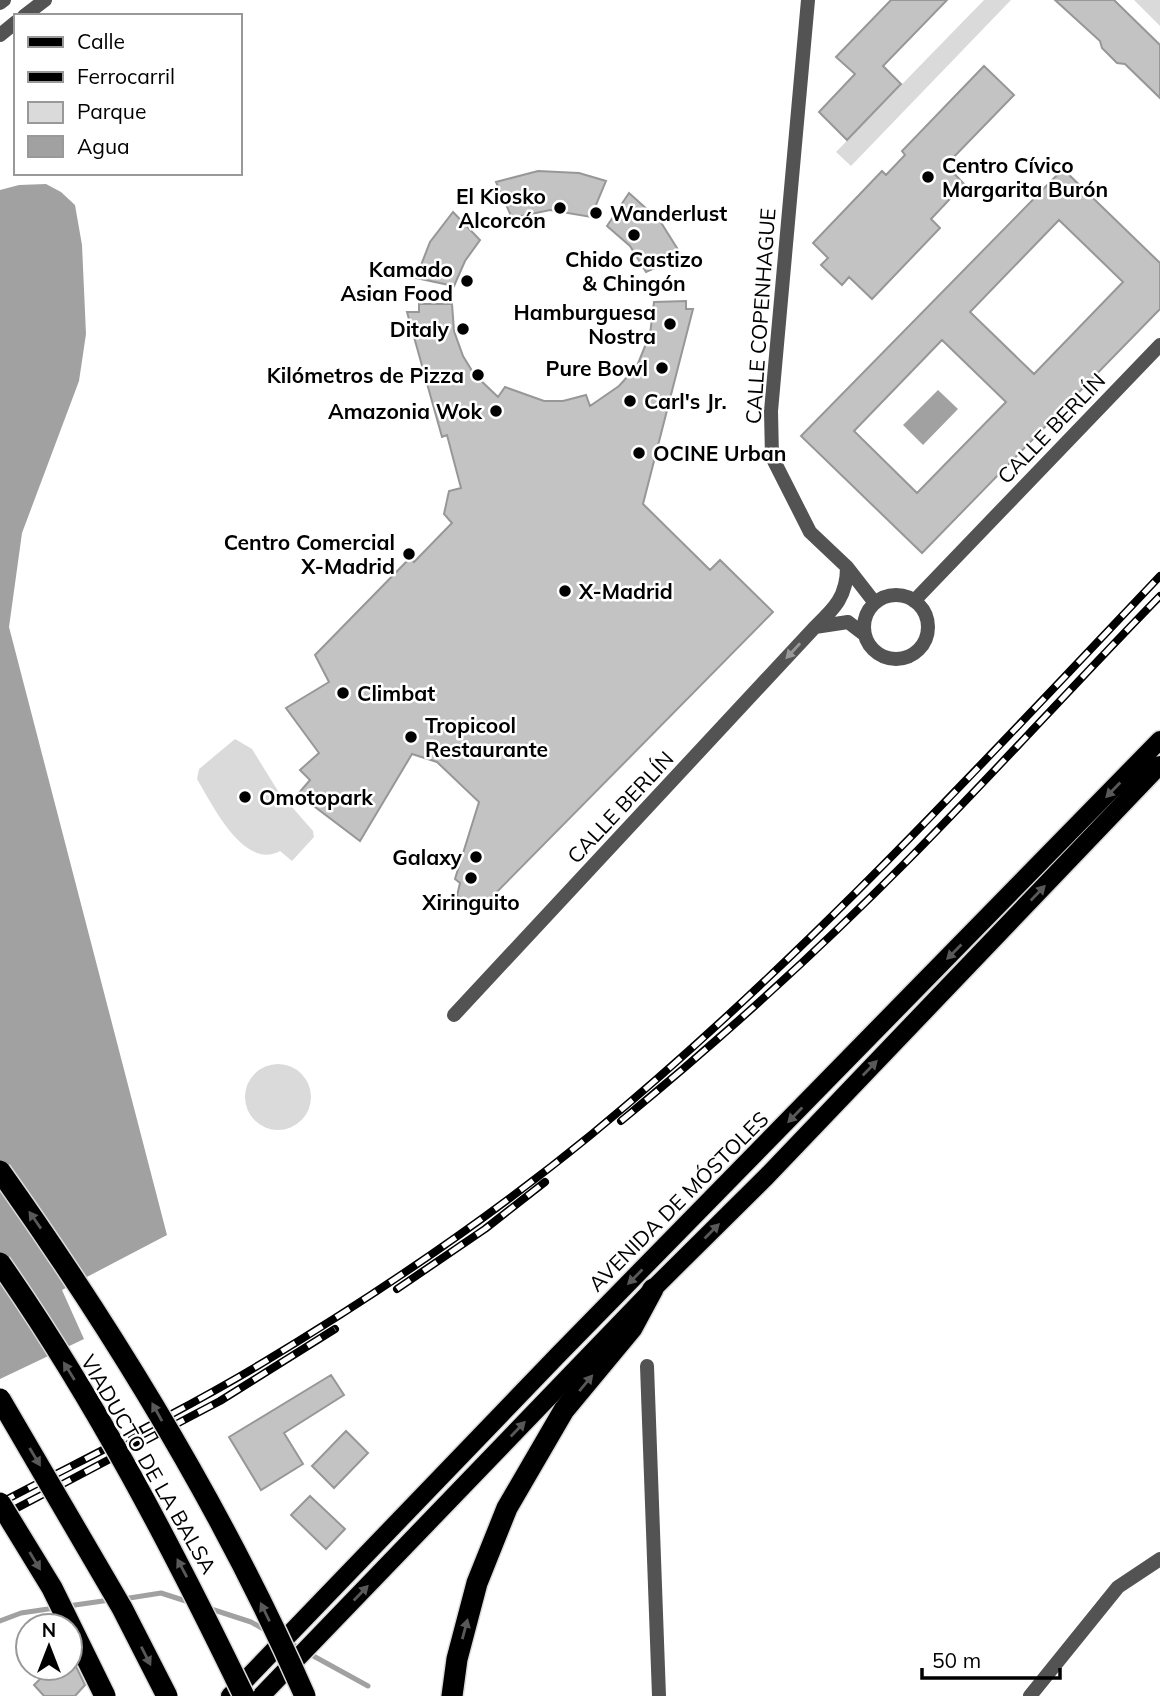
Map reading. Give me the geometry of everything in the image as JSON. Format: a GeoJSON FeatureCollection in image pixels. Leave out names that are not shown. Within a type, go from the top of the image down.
{"type":"FeatureCollection","features":[{"type":"Feature","properties":{"kind":"highway"},"geometry":{"type":"LineString","coordinates":[[0,1171],[57,1252],[133,1371],[232,1546],[305,1696]]}},
{"type":"Feature","properties":{"kind":"highway","name":"VIADUCTO DE LA BALSA"},"geometry":{"type":"LineString","coordinates":[[0,1263],[84,1393],[184,1572],[244,1696]]}},
{"type":"Feature","properties":{"kind":"highway"},"geometry":{"type":"LineString","coordinates":[[452,1696],[457,1660],[477,1583],[507,1508],[564,1410],[632,1328],[653,1289]]}},
{"type":"Feature","properties":{"kind":"highway"},"geometry":{"type":"LineString","coordinates":[[0,1399],[116,1597],[167,1696]]}},
{"type":"Feature","properties":{"kind":"highway"},"geometry":{"type":"LineString","coordinates":[[0,1503],[51,1588],[105,1696]]}},
{"type":"Feature","properties":{"kind":"main road","name":"AVENIDA DE MÓSTOLES"},"geometry":{"type":"LineString","coordinates":[[230,1696],[559,1354],[1160,740]]}},
{"type":"Feature","properties":{"kind":"main road"},"geometry":{"type":"LineString","coordinates":[[261,1696],[1157,771]]}},
{"type":"Feature","properties":{"kind":"street"},"geometry":{"type":"LineString","coordinates":[[27,14],[45,0]]}},
{"type":"Feature","properties":{"kind":"street","name":"CALLE COPENHAGUE"},"geometry":{"type":"LineString","coordinates":[[808,0],[771,411],[772,457],[810,531],[847,567],[875,603]]}},
{"type":"Feature","properties":{"kind":"street","name":"CALLE BERLÍN"},"geometry":{"type":"LineString","coordinates":[[914,601],[1160,345]]}},
{"type":"Feature","properties":{"kind":"street","name":"CALLE BERLÍN"},"geometry":{"type":"LineString","coordinates":[[454,1015],[840,602],[847,587],[847,567]]}},
{"type":"Feature","properties":{"kind":"street"},"geometry":{"type":"LineString","coordinates":[[894,595],[914,601],[922,608],[928,628],[920,648],[902,659],[881,656],[870,648],[865,635],[865,617],[875,603],[894,595]]}},
{"type":"Feature","properties":{"kind":"street"},"geometry":{"type":"LineString","coordinates":[[815,627],[848,622],[865,635]]}},
{"type":"Feature","properties":{"kind":"street"},"geometry":{"type":"LineString","coordinates":[[647,1366],[659,1696]]}},
{"type":"Feature","properties":{"kind":"street"},"geometry":{"type":"LineString","coordinates":[[1030,1696],[1118,1587],[1160,1559]]}},
{"type":"Feature","properties":{"kind":"green space"},"geometry":{"type":"Polygon","coordinates":[[[984,0],[1011,0],[851,166],[836,152],[984,0]]]}},
{"type":"Feature","properties":{"kind":"green space"},"geometry":{"type":"Polygon","coordinates":[[[1134,0],[1160,0],[1160,26],[1134,0]]]}},
{"type":"Feature","properties":{"kind":"green space","name":"Omotopark"},"geometry":{"type":"Polygon","coordinates":[[[235,739],[252,749],[278,791],[313,831],[314,837],[292,861],[280,851],[267,855],[254,852],[242,844],[220,818],[197,779],[199,769],[235,739]]]}},
{"type":"Feature","properties":{"kind":"green space"},"geometry":{"type":"Polygon","coordinates":[[[278,1064],[291,1067],[301,1074],[308,1084],[311,1097],[308,1110],[301,1120],[291,1127],[278,1130],[265,1127],[255,1120],[248,1110],[245,1097],[248,1084],[255,1074],[265,1067],[278,1064]]]}},
{"type":"Feature","properties":{"kind":"water"},"geometry":{"type":"Polygon","coordinates":[[[46,184],[61,192],[75,205],[82,245],[86,334],[79,381],[22,533],[9,627],[167,1235],[62,1290],[84,1339],[0,1379],[0,190],[19,185],[46,184]]]}},
{"type":"Feature","properties":{"kind":"water"},"geometry":{"type":"Polygon","coordinates":[[[938,390],[958,409],[923,445],[903,425],[938,390]]]}},
{"type":"Feature","properties":{"kind":"building"},"geometry":{"type":"Polygon","coordinates":[[[891,0],[947,0],[883,66],[901,84],[847,140],[819,112],[855,74],[836,57],[891,0]]]}},
{"type":"Feature","properties":{"kind":"building"},"geometry":{"type":"Polygon","coordinates":[[[1055,0],[1114,0],[1160,45],[1160,98],[1125,64],[1117,63],[1102,48],[1100,41],[1055,0]]]}},
{"type":"Feature","properties":{"kind":"building","name":"Centro Cívico Margarita Burón"},"geometry":{"type":"Polygon","coordinates":[[[984,66],[1014,95],[946,165],[964,184],[931,219],[940,228],[872,299],[849,277],[842,285],[821,265],[828,258],[813,243],[882,171],[886,175],[905,155],[902,151],[984,66]]]}},
{"type":"Feature","properties":{"kind":"building"},"geometry":{"type":"Polygon","coordinates":[[[1063,169],[1160,263],[1160,309],[922,553],[801,436],[1063,169]],[[1059,220],[970,312],[1034,374],[1123,282],[1059,220]],[[942,340],[854,431],[917,493],[1006,402],[942,340]]]}},
{"type":"Feature","properties":{"kind":"building"},"geometry":{"type":"Polygon","coordinates":[[[538,171],[579,173],[606,181],[591,217],[550,210],[512,218],[496,182],[538,171]]]}},
{"type":"Feature","properties":{"kind":"building"},"geometry":{"type":"Polygon","coordinates":[[[629,193],[660,221],[682,256],[646,272],[630,246],[607,226],[629,193]]]}},
{"type":"Feature","properties":{"kind":"building"},"geometry":{"type":"Polygon","coordinates":[[[453,212],[480,240],[465,261],[454,286],[416,278],[430,242],[453,212]]]}},
{"type":"Feature","properties":{"kind":"building","name":"X-Madrid"},"geometry":{"type":"Polygon","coordinates":[[[686,301],[686,309],[693,309],[643,504],[710,570],[720,560],[773,612],[484,905],[474,903],[457,896],[460,883],[455,879],[479,802],[437,762],[412,754],[360,841],[298,794],[310,780],[300,770],[319,753],[286,708],[329,682],[315,655],[410,558],[414,562],[452,523],[444,514],[449,491],[461,488],[447,435],[442,437],[407,312],[419,312],[419,304],[452,304],[454,331],[463,356],[474,374],[498,397],[505,387],[544,401],[563,401],[586,395],[590,406],[619,386],[637,366],[650,334],[654,302],[686,301]]]}},
{"type":"Feature","properties":{"kind":"building"},"geometry":{"type":"Polygon","coordinates":[[[331,1375],[344,1395],[284,1433],[303,1464],[261,1490],[229,1437],[331,1375]]]}},
{"type":"Feature","properties":{"kind":"building"},"geometry":{"type":"Polygon","coordinates":[[[346,1431],[368,1453],[334,1488],[312,1466],[346,1431]]]}},
{"type":"Feature","properties":{"kind":"building"},"geometry":{"type":"Polygon","coordinates":[[[310,1496],[345,1529],[326,1549],[291,1515],[310,1496]]]}},
{"type":"Feature","properties":{"kind":"building"},"geometry":{"type":"Polygon","coordinates":[[[37,1682],[84,1682],[85,1685],[75,1696],[44,1696],[34,1685],[37,1682]]]}},
{"type":"Feature","properties":{"kind":"waterway"},"geometry":{"type":"LineString","coordinates":[[123,1599],[161,1593],[192,1603]]}},
{"type":"Feature","properties":{"kind":"waterway"},"geometry":{"type":"LineString","coordinates":[[68,1606],[110,1600]]}},
{"type":"Feature","properties":{"kind":"waterway"},"geometry":{"type":"LineString","coordinates":[[0,1621],[21,1613],[55,1608]]}},
{"type":"Feature","properties":{"kind":"waterway"},"geometry":{"type":"LineString","coordinates":[[208,1608],[251,1622],[267,1631]]}},
{"type":"Feature","properties":{"kind":"waterway"},"geometry":{"type":"LineString","coordinates":[[288,1642],[368,1686]]}},
{"type":"Feature","properties":{"kind":"railway"},"geometry":{"type":"LineString","coordinates":[[0,1503],[195,1401],[302,1339],[387,1284],[553,1166],[668,1069],[814,934],[885,864],[1160,576]]}},
{"type":"Feature","properties":{"kind":"railway"},"geometry":{"type":"LineString","coordinates":[[621,1121],[769,993],[876,892],[1160,596]]}},
{"type":"Feature","properties":{"kind":"railway"},"geometry":{"type":"LineString","coordinates":[[397,1289],[485,1229],[545,1182]]}},
{"type":"Feature","properties":{"kind":"railway"},"geometry":{"type":"LineString","coordinates":[[0,1517],[220,1401],[335,1329]]}},
{"type":"Feature","properties":{"kind":"place","name":"Centro Cívico Margarita Burón"},"geometry":{"type":"Point","coordinates":[928,177]}},
{"type":"Feature","properties":{"kind":"place","name":"El Kiosko Alcorcón"},"geometry":{"type":"Point","coordinates":[560,208]}},
{"type":"Feature","properties":{"kind":"place","name":"Wanderlust"},"geometry":{"type":"Point","coordinates":[596,213]}},
{"type":"Feature","properties":{"kind":"place","name":"Chido Castizo & Chingón"},"geometry":{"type":"Point","coordinates":[634,235]}},
{"type":"Feature","properties":{"kind":"place","name":"Kamado Asian Food"},"geometry":{"type":"Point","coordinates":[467,281]}},
{"type":"Feature","properties":{"kind":"place","name":"Hamburguesa Nostra"},"geometry":{"type":"Point","coordinates":[670,324]}},
{"type":"Feature","properties":{"kind":"place","name":"Ditaly"},"geometry":{"type":"Point","coordinates":[463,329]}},
{"type":"Feature","properties":{"kind":"place","name":"Pure Bowl"},"geometry":{"type":"Point","coordinates":[662,368]}},
{"type":"Feature","properties":{"kind":"place","name":"Kilómetros de Pizza"},"geometry":{"type":"Point","coordinates":[478,375]}},
{"type":"Feature","properties":{"kind":"place","name":"Carl's Jr."},"geometry":{"type":"Point","coordinates":[630,401]}},
{"type":"Feature","properties":{"kind":"place","name":"Amazonia Wok"},"geometry":{"type":"Point","coordinates":[496,411]}},
{"type":"Feature","properties":{"kind":"place","name":"OCINE Urban"},"geometry":{"type":"Point","coordinates":[639,453]}},
{"type":"Feature","properties":{"kind":"place","name":"Centro Comercial X-Madrid"},"geometry":{"type":"Point","coordinates":[409,554]}},
{"type":"Feature","properties":{"kind":"place","name":"X-Madrid"},"geometry":{"type":"Point","coordinates":[565,591]}},
{"type":"Feature","properties":{"kind":"place","name":"Climbat"},"geometry":{"type":"Point","coordinates":[343,693]}},
{"type":"Feature","properties":{"kind":"place","name":"Tropicool Restaurante"},"geometry":{"type":"Point","coordinates":[411,737]}},
{"type":"Feature","properties":{"kind":"place","name":"Omotopark"},"geometry":{"type":"Point","coordinates":[245,797]}},
{"type":"Feature","properties":{"kind":"place","name":"Galaxy"},"geometry":{"type":"Point","coordinates":[476,857]}},
{"type":"Feature","properties":{"kind":"place","name":"Xiringuito"},"geometry":{"type":"Point","coordinates":[471,878]}}]}
